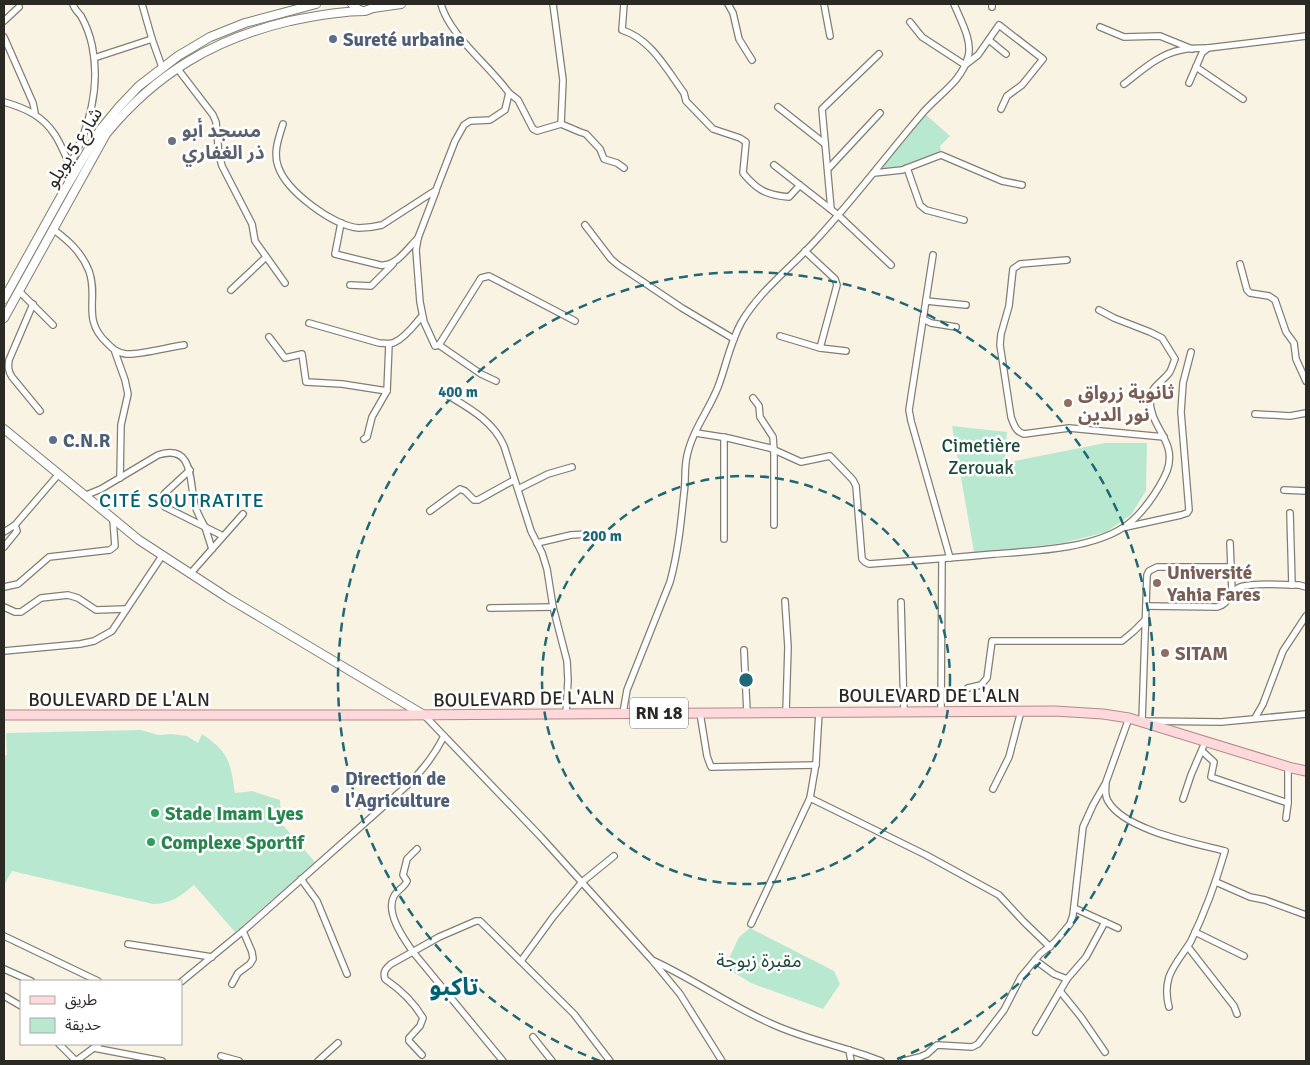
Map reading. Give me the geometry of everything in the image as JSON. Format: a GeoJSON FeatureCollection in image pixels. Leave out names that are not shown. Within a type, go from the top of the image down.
{"type":"FeatureCollection","features":[{"type":"Feature","properties":{"kind":"main road","name":"شارع 5 يويلو"},"geometry":{"type":"LineString","coordinates":[[4,299],[73,168],[109,118],[129,96],[162,66],[194,46],[228,30],[289,8],[316,4]]}},
{"type":"Feature","properties":{"kind":"main road"},"geometry":{"type":"LineString","coordinates":[[352,4],[362,11]]}},
{"type":"Feature","properties":{"kind":"main road"},"geometry":{"type":"LineString","coordinates":[[4,318],[106,134],[139,98],[177,68],[211,48],[248,32],[308,18],[362,11],[374,6],[401,4]]}},
{"type":"Feature","properties":{"kind":"main road"},"geometry":{"type":"LineString","coordinates":[[4,429],[113,520],[162,556],[424,715]]}},
{"type":"Feature","properties":{"kind":"main road","name":"BOULEVARD DE L'ALN"},"geometry":{"type":"LineString","coordinates":[[4,715],[424,715],[1055,710],[1103,714],[1142,721],[1204,746],[1306,771]]}},
{"type":"Feature","properties":{"kind":"street"},"geometry":{"type":"LineString","coordinates":[[72,4],[81,15],[86,27],[94,58],[92,110],[73,168]]}},
{"type":"Feature","properties":{"kind":"street"},"geometry":{"type":"LineString","coordinates":[[142,4],[162,66]]}},
{"type":"Feature","properties":{"kind":"street"},"geometry":{"type":"LineString","coordinates":[[440,4],[444,15],[457,33],[509,93],[518,100],[533,128],[537,131],[561,124],[586,134],[600,149],[604,159],[617,163],[624,168]]}},
{"type":"Feature","properties":{"kind":"street"},"geometry":{"type":"LineString","coordinates":[[553,4],[564,80],[561,124]]}},
{"type":"Feature","properties":{"kind":"street"},"geometry":{"type":"LineString","coordinates":[[624,4],[622,30],[630,32],[650,48],[684,93],[686,101],[713,129],[740,138],[746,142],[743,173],[750,182],[762,191],[789,197],[800,185]]}},
{"type":"Feature","properties":{"kind":"street"},"geometry":{"type":"LineString","coordinates":[[728,4],[733,13],[739,39],[752,60]]}},
{"type":"Feature","properties":{"kind":"street"},"geometry":{"type":"LineString","coordinates":[[824,4],[830,36]]}},
{"type":"Feature","properties":{"kind":"street"},"geometry":{"type":"LineString","coordinates":[[623,713],[627,690],[674,568],[679,541],[687,456],[718,388],[741,323],[778,278],[838,215],[922,113],[955,82],[965,65],[970,48],[954,4]]}},
{"type":"Feature","properties":{"kind":"street"},"geometry":{"type":"LineString","coordinates":[[4,21],[19,7]]}},
{"type":"Feature","properties":{"kind":"street"},"geometry":{"type":"LineString","coordinates":[[910,22],[922,36],[965,65]]}},
{"type":"Feature","properties":{"kind":"street"},"geometry":{"type":"LineString","coordinates":[[965,65],[978,55],[999,25],[1043,59],[1022,85],[1007,96],[1001,109]]}},
{"type":"Feature","properties":{"kind":"street"},"geometry":{"type":"LineString","coordinates":[[1100,27],[1124,37],[1160,36],[1192,49]]}},
{"type":"Feature","properties":{"kind":"street"},"geometry":{"type":"LineString","coordinates":[[1124,84],[1151,64],[1179,50],[1306,36]]}},
{"type":"Feature","properties":{"kind":"street"},"geometry":{"type":"LineString","coordinates":[[4,37],[33,103],[35,114]]}},
{"type":"Feature","properties":{"kind":"street"},"geometry":{"type":"LineString","coordinates":[[94,58],[152,39]]}},
{"type":"Feature","properties":{"kind":"street"},"geometry":{"type":"LineString","coordinates":[[989,40],[1006,54]]}},
{"type":"Feature","properties":{"kind":"street"},"geometry":{"type":"LineString","coordinates":[[1189,83],[1202,53],[1208,48]]}},
{"type":"Feature","properties":{"kind":"street"},"geometry":{"type":"LineString","coordinates":[[831,209],[822,109],[879,54]]}},
{"type":"Feature","properties":{"kind":"street"},"geometry":{"type":"LineString","coordinates":[[1196,67],[1243,99]]}},
{"type":"Feature","properties":{"kind":"street"},"geometry":{"type":"LineString","coordinates":[[177,68],[213,115],[216,122],[222,166],[252,224],[255,240],[285,284]]}},
{"type":"Feature","properties":{"kind":"street"},"geometry":{"type":"LineString","coordinates":[[496,381],[481,374],[439,345],[435,346],[422,316],[416,250],[418,238],[454,141],[464,125],[470,121],[490,120],[505,110],[509,93]]}},
{"type":"Feature","properties":{"kind":"street"},"geometry":{"type":"LineString","coordinates":[[4,102],[35,114],[46,123],[55,135],[73,168],[82,178]]}},
{"type":"Feature","properties":{"kind":"street"},"geometry":{"type":"LineString","coordinates":[[778,107],[825,144]]}},
{"type":"Feature","properties":{"kind":"street"},"geometry":{"type":"LineString","coordinates":[[828,169],[880,113]]}},
{"type":"Feature","properties":{"kind":"street"},"geometry":{"type":"LineString","coordinates":[[283,124],[276,152],[278,166],[286,179],[305,200],[332,220],[357,228],[372,228],[382,225],[436,190]]}},
{"type":"Feature","properties":{"kind":"street"},"geometry":{"type":"LineString","coordinates":[[874,173],[902,170],[941,155],[1002,181],[1022,185]]}},
{"type":"Feature","properties":{"kind":"street"},"geometry":{"type":"LineString","coordinates":[[774,165],[831,209],[892,265]]}},
{"type":"Feature","properties":{"kind":"street"},"geometry":{"type":"LineString","coordinates":[[907,168],[920,206],[926,210],[964,220]]}},
{"type":"Feature","properties":{"kind":"street"},"geometry":{"type":"LineString","coordinates":[[341,223],[334,252],[337,256],[386,266],[394,262]]}},
{"type":"Feature","properties":{"kind":"street"},"geometry":{"type":"LineString","coordinates":[[585,225],[611,259],[618,265],[682,308],[734,339]]}},
{"type":"Feature","properties":{"kind":"street"},"geometry":{"type":"LineString","coordinates":[[54,230],[77,249],[89,272],[93,325],[96,332],[115,352],[128,394],[121,425],[120,478]]}},
{"type":"Feature","properties":{"kind":"street"},"geometry":{"type":"LineString","coordinates":[[350,285],[371,286],[418,238]]}},
{"type":"Feature","properties":{"kind":"street"},"geometry":{"type":"LineString","coordinates":[[805,251],[835,279],[837,284],[820,348]]}},
{"type":"Feature","properties":{"kind":"street"},"geometry":{"type":"LineString","coordinates":[[932,255],[910,398],[910,416],[950,558]]}},
{"type":"Feature","properties":{"kind":"street"},"geometry":{"type":"LineString","coordinates":[[232,290],[266,257]]}},
{"type":"Feature","properties":{"kind":"street"},"geometry":{"type":"LineString","coordinates":[[1067,260],[1020,264],[1013,269],[1009,306],[1000,345],[1011,417],[1015,428],[1019,433],[1024,434],[1069,428],[1164,437]]}},
{"type":"Feature","properties":{"kind":"street"},"geometry":{"type":"LineString","coordinates":[[1240,264],[1247,290],[1250,294],[1269,296],[1275,300],[1286,332],[1294,343],[1296,359],[1306,381]]}},
{"type":"Feature","properties":{"kind":"street"},"geometry":{"type":"LineString","coordinates":[[439,345],[482,278],[489,276],[575,321]]}},
{"type":"Feature","properties":{"kind":"street"},"geometry":{"type":"LineString","coordinates":[[19,291],[53,325]]}},
{"type":"Feature","properties":{"kind":"street"},"geometry":{"type":"LineString","coordinates":[[926,301],[966,305]]}},
{"type":"Feature","properties":{"kind":"street"},"geometry":{"type":"LineString","coordinates":[[33,304],[9,360],[8,372],[40,411]]}},
{"type":"Feature","properties":{"kind":"street"},"geometry":{"type":"LineString","coordinates":[[1099,310],[1162,338],[1175,359],[1170,371],[1151,392],[1150,399],[1152,411],[1170,451],[1167,471],[1145,508],[1123,528]]}},
{"type":"Feature","properties":{"kind":"street"},"geometry":{"type":"LineString","coordinates":[[309,323],[389,344],[395,343],[422,316]]}},
{"type":"Feature","properties":{"kind":"street"},"geometry":{"type":"LineString","coordinates":[[923,319],[931,323],[956,327]]}},
{"type":"Feature","properties":{"kind":"street"},"geometry":{"type":"LineString","coordinates":[[780,336],[820,348],[846,352]]}},
{"type":"Feature","properties":{"kind":"street"},"geometry":{"type":"LineString","coordinates":[[269,337],[285,358],[302,354],[306,382],[342,384],[387,391]]}},
{"type":"Feature","properties":{"kind":"street"},"geometry":{"type":"LineString","coordinates":[[115,352],[129,354],[184,344]]}},
{"type":"Feature","properties":{"kind":"street"},"geometry":{"type":"LineString","coordinates":[[364,439],[372,417],[387,391],[389,344]]}},
{"type":"Feature","properties":{"kind":"street"},"geometry":{"type":"LineString","coordinates":[[696,433],[724,437],[774,450],[802,462],[830,456],[853,480],[856,486],[862,560],[869,564],[1060,548],[1108,535],[1123,528],[1187,513],[1189,510],[1181,412],[1183,383],[1191,352]]}},
{"type":"Feature","properties":{"kind":"street"},"geometry":{"type":"LineString","coordinates":[[444,392],[475,412],[500,436],[531,531],[547,569],[553,607],[567,660],[566,714]]}},
{"type":"Feature","properties":{"kind":"street"},"geometry":{"type":"LineString","coordinates":[[753,398],[759,406],[760,417],[772,437],[774,450],[774,525]]}},
{"type":"Feature","properties":{"kind":"street"},"geometry":{"type":"LineString","coordinates":[[1255,414],[1290,416],[1306,413]]}},
{"type":"Feature","properties":{"kind":"street"},"geometry":{"type":"LineString","coordinates":[[724,437],[724,539]]}},
{"type":"Feature","properties":{"kind":"street"},"geometry":{"type":"LineString","coordinates":[[84,496],[120,478],[158,455],[166,452],[172,453],[185,460],[190,470],[195,506],[205,527],[212,549]]}},
{"type":"Feature","properties":{"kind":"street"},"geometry":{"type":"LineString","coordinates":[[518,489],[548,474],[572,467]]}},
{"type":"Feature","properties":{"kind":"street"},"geometry":{"type":"LineString","coordinates":[[190,470],[164,494],[162,503],[165,507],[223,536]]}},
{"type":"Feature","properties":{"kind":"street"},"geometry":{"type":"LineString","coordinates":[[4,532],[14,525],[58,475]]}},
{"type":"Feature","properties":{"kind":"street"},"geometry":{"type":"LineString","coordinates":[[430,511],[460,490],[465,491],[474,500],[478,500],[514,480]]}},
{"type":"Feature","properties":{"kind":"street"},"geometry":{"type":"LineString","coordinates":[[1284,490],[1306,491]]}},
{"type":"Feature","properties":{"kind":"street"},"geometry":{"type":"LineString","coordinates":[[1290,513],[1292,585]]}},
{"type":"Feature","properties":{"kind":"street"},"geometry":{"type":"LineString","coordinates":[[190,574],[243,514]]}},
{"type":"Feature","properties":{"kind":"street"},"geometry":{"type":"LineString","coordinates":[[4,587],[18,584],[49,557],[110,550],[115,546],[113,520]]}},
{"type":"Feature","properties":{"kind":"street"},"geometry":{"type":"LineString","coordinates":[[4,547],[17,531],[14,525]]}},
{"type":"Feature","properties":{"kind":"street"},"geometry":{"type":"LineString","coordinates":[[537,543],[571,535],[588,534]]}},
{"type":"Feature","properties":{"kind":"street"},"geometry":{"type":"LineString","coordinates":[[1230,543],[1232,592]]}},
{"type":"Feature","properties":{"kind":"street"},"geometry":{"type":"LineString","coordinates":[[4,651],[94,641],[112,631],[162,556]]}},
{"type":"Feature","properties":{"kind":"street"},"geometry":{"type":"LineString","coordinates":[[941,712],[942,559]]}},
{"type":"Feature","properties":{"kind":"street"},"geometry":{"type":"LineString","coordinates":[[1231,567],[1152,568],[1147,575],[1142,721],[1222,722],[1306,714]]}},
{"type":"Feature","properties":{"kind":"street"},"geometry":{"type":"LineString","coordinates":[[1146,606],[1217,607],[1226,603],[1232,592],[1241,586],[1292,585],[1306,587]]}},
{"type":"Feature","properties":{"kind":"street"},"geometry":{"type":"LineString","coordinates":[[4,607],[15,612],[21,612],[41,598],[68,595],[78,598],[96,610],[126,609]]}},
{"type":"Feature","properties":{"kind":"street"},"geometry":{"type":"LineString","coordinates":[[785,600],[788,646],[786,712]]}},
{"type":"Feature","properties":{"kind":"street"},"geometry":{"type":"LineString","coordinates":[[901,602],[904,712]]}},
{"type":"Feature","properties":{"kind":"street"},"geometry":{"type":"LineString","coordinates":[[490,608],[553,607]]}},
{"type":"Feature","properties":{"kind":"street"},"geometry":{"type":"LineString","coordinates":[[1256,718],[1283,651],[1306,616]]}},
{"type":"Feature","properties":{"kind":"street"},"geometry":{"type":"LineString","coordinates":[[968,688],[981,685],[987,678],[992,641],[1122,641],[1145,619]]}},
{"type":"Feature","properties":{"kind":"street"},"geometry":{"type":"LineString","coordinates":[[744,650],[746,712]]}},
{"type":"Feature","properties":{"kind":"street"},"geometry":{"type":"LineString","coordinates":[[993,789],[1009,757],[1021,711]]}},
{"type":"Feature","properties":{"kind":"street"},"geometry":{"type":"LineString","coordinates":[[751,924],[810,798],[816,765],[819,712]]}},
{"type":"Feature","properties":{"kind":"street"},"geometry":{"type":"LineString","coordinates":[[700,713],[707,756],[711,767],[816,765]]}},
{"type":"Feature","properties":{"kind":"street"},"geometry":{"type":"LineString","coordinates":[[424,715],[582,882],[652,960],[680,994],[722,1061]]}},
{"type":"Feature","properties":{"kind":"street"},"geometry":{"type":"LineString","coordinates":[[904,1061],[927,1054],[937,1045],[972,1046],[978,1044],[1004,1010],[1022,977],[1035,960],[1070,924],[1074,908],[1083,827],[1106,782],[1129,718]]}},
{"type":"Feature","properties":{"kind":"street"},"geometry":{"type":"LineString","coordinates":[[182,981],[301,880],[421,773],[438,749],[444,736]]}},
{"type":"Feature","properties":{"kind":"street"},"geometry":{"type":"LineString","coordinates":[[1183,799],[1204,746]]}},
{"type":"Feature","properties":{"kind":"street"},"geometry":{"type":"LineString","coordinates":[[1204,746],[1214,762],[1211,776],[1288,803]]}},
{"type":"Feature","properties":{"kind":"street"},"geometry":{"type":"LineString","coordinates":[[1286,818],[1288,767]]}},
{"type":"Feature","properties":{"kind":"street"},"geometry":{"type":"LineString","coordinates":[[1106,782],[1105,793],[1108,801],[1119,813],[1137,825],[1225,851],[1216,882],[1195,932],[1188,947],[1175,965],[1166,986],[1169,1007]]}},
{"type":"Feature","properties":{"kind":"street"},"geometry":{"type":"LineString","coordinates":[[810,798],[926,855],[999,895],[1050,946]]}},
{"type":"Feature","properties":{"kind":"street"},"geometry":{"type":"LineString","coordinates":[[417,849],[407,859],[403,874],[407,881],[403,889],[395,894],[392,901],[396,923],[403,938],[413,952],[503,1061]]}},
{"type":"Feature","properties":{"kind":"street"},"geometry":{"type":"LineString","coordinates":[[521,961],[553,917],[582,882],[614,856]]}},
{"type":"Feature","properties":{"kind":"street"},"geometry":{"type":"LineString","coordinates":[[301,880],[317,901],[347,974]]}},
{"type":"Feature","properties":{"kind":"street"},"geometry":{"type":"LineString","coordinates":[[1216,882],[1250,897],[1265,900],[1306,915]]}},
{"type":"Feature","properties":{"kind":"street"},"geometry":{"type":"LineString","coordinates":[[1074,908],[1118,928]]}},
{"type":"Feature","properties":{"kind":"street"},"geometry":{"type":"LineString","coordinates":[[422,1055],[409,1041],[409,1038],[420,1026],[423,1018],[403,992],[386,979],[384,975],[386,968],[439,937],[470,922],[480,921],[574,1014],[610,1061]]}},
{"type":"Feature","properties":{"kind":"street"},"geometry":{"type":"LineString","coordinates":[[1036,1032],[1067,980],[1086,956],[1105,922]]}},
{"type":"Feature","properties":{"kind":"street"},"geometry":{"type":"LineString","coordinates":[[232,984],[238,973],[250,964],[253,959],[250,945],[243,930]]}},
{"type":"Feature","properties":{"kind":"street"},"geometry":{"type":"LineString","coordinates":[[1195,932],[1244,956]]}},
{"type":"Feature","properties":{"kind":"street"},"geometry":{"type":"LineString","coordinates":[[4,936],[96,980]]}},
{"type":"Feature","properties":{"kind":"street"},"geometry":{"type":"LineString","coordinates":[[128,944],[212,956]]}},
{"type":"Feature","properties":{"kind":"street"},"geometry":{"type":"LineString","coordinates":[[1188,947],[1234,1006],[1237,1014]]}},
{"type":"Feature","properties":{"kind":"street"},"geometry":{"type":"LineString","coordinates":[[652,960],[676,971],[773,1025],[881,1061]]}},
{"type":"Feature","properties":{"kind":"street"},"geometry":{"type":"LineString","coordinates":[[1035,960],[1054,974],[1067,980]]}},
{"type":"Feature","properties":{"kind":"street"},"geometry":{"type":"LineString","coordinates":[[4,969],[29,980]]}},
{"type":"Feature","properties":{"kind":"street"},"geometry":{"type":"LineString","coordinates":[[1060,991],[1105,1052]]}},
{"type":"Feature","properties":{"kind":"street"},"geometry":{"type":"LineString","coordinates":[[4,996],[20,1005]]}},
{"type":"Feature","properties":{"kind":"street"},"geometry":{"type":"LineString","coordinates":[[533,1037],[552,1061]]}},
{"type":"Feature","properties":{"kind":"street"},"geometry":{"type":"LineString","coordinates":[[318,1061],[338,1043]]}},
{"type":"Feature","properties":{"kind":"street"},"geometry":{"type":"LineString","coordinates":[[60,1045],[76,1061],[98,1045]]}},
{"type":"Feature","properties":{"kind":"street"},"geometry":{"type":"LineString","coordinates":[[94,1048],[162,1061]]}},
{"type":"Feature","properties":{"kind":"street"},"geometry":{"type":"LineString","coordinates":[[850,1050],[851,1061]]}},
{"type":"Feature","properties":{"kind":"street"},"geometry":{"type":"LineString","coordinates":[[221,1056],[239,1061]]}},
{"type":"Feature","properties":{"kind":"green space"},"geometry":{"type":"Polygon","coordinates":[[[925,114],[950,136],[940,146],[941,151],[901,167],[885,169],[883,167],[925,114]]]}},
{"type":"Feature","properties":{"kind":"green space","name":"Cimetière Zerouak"},"geometry":{"type":"Polygon","coordinates":[[[952,426],[1007,432],[1005,463],[1105,443],[1147,443],[1146,491],[1131,515],[1106,532],[1063,543],[974,552],[952,426]]]}},
{"type":"Feature","properties":{"kind":"green space","name":"Complexe Sportif"},"geometry":{"type":"Polygon","coordinates":[[[141,730],[158,735],[187,736],[198,743],[202,734],[218,747],[227,759],[232,773],[235,793],[252,791],[280,800],[281,823],[315,862],[235,932],[194,885],[175,899],[153,904],[12,871],[4,885],[4,756],[7,755],[6,733],[141,730]]]}},
{"type":"Feature","properties":{"kind":"green space","name":"مقبرة زبوجة"},"geometry":{"type":"Polygon","coordinates":[[[750,928],[834,971],[840,984],[823,1009],[751,983],[725,967],[739,937],[750,928]]]}},
{"type":"Feature","properties":{"kind":"place","name":"Sureté urbaine"},"geometry":{"type":"Point","coordinates":[333,39]}},
{"type":"Feature","properties":{"kind":"place","name":"مسجد أبو ذر الغفاري"},"geometry":{"type":"Point","coordinates":[172,141]}},
{"type":"Feature","properties":{"kind":"place","name":"ثانوية زرواق نور الدين"},"geometry":{"type":"Point","coordinates":[1068,403]}},
{"type":"Feature","properties":{"kind":"place","name":"C.N.R"},"geometry":{"type":"Point","coordinates":[53,440]}},
{"type":"Feature","properties":{"kind":"place","name":"Université Yahia Fares"},"geometry":{"type":"Point","coordinates":[1157,583]}},
{"type":"Feature","properties":{"kind":"place","name":"SITAM"},"geometry":{"type":"Point","coordinates":[1165,653]}},
{"type":"Feature","properties":{"kind":"place","name":"Direction de l'Agriculture"},"geometry":{"type":"Point","coordinates":[335,789]}},
{"type":"Feature","properties":{"kind":"place","name":"Stade Imam Lyes"},"geometry":{"type":"Point","coordinates":[155,813]}},
{"type":"Feature","properties":{"kind":"place","name":"Complexe Sportif"},"geometry":{"type":"Point","coordinates":[151,842]}},
{"type":"Feature","properties":{"kind":"district","name":"CITÉ SOUTRATITE"},"geometry":{"type":"Point","coordinates":[182,500]}},
{"type":"Feature","properties":{"kind":"district","name":"تاكبو"},"geometry":{"type":"Point","coordinates":[454,987]}}]}
